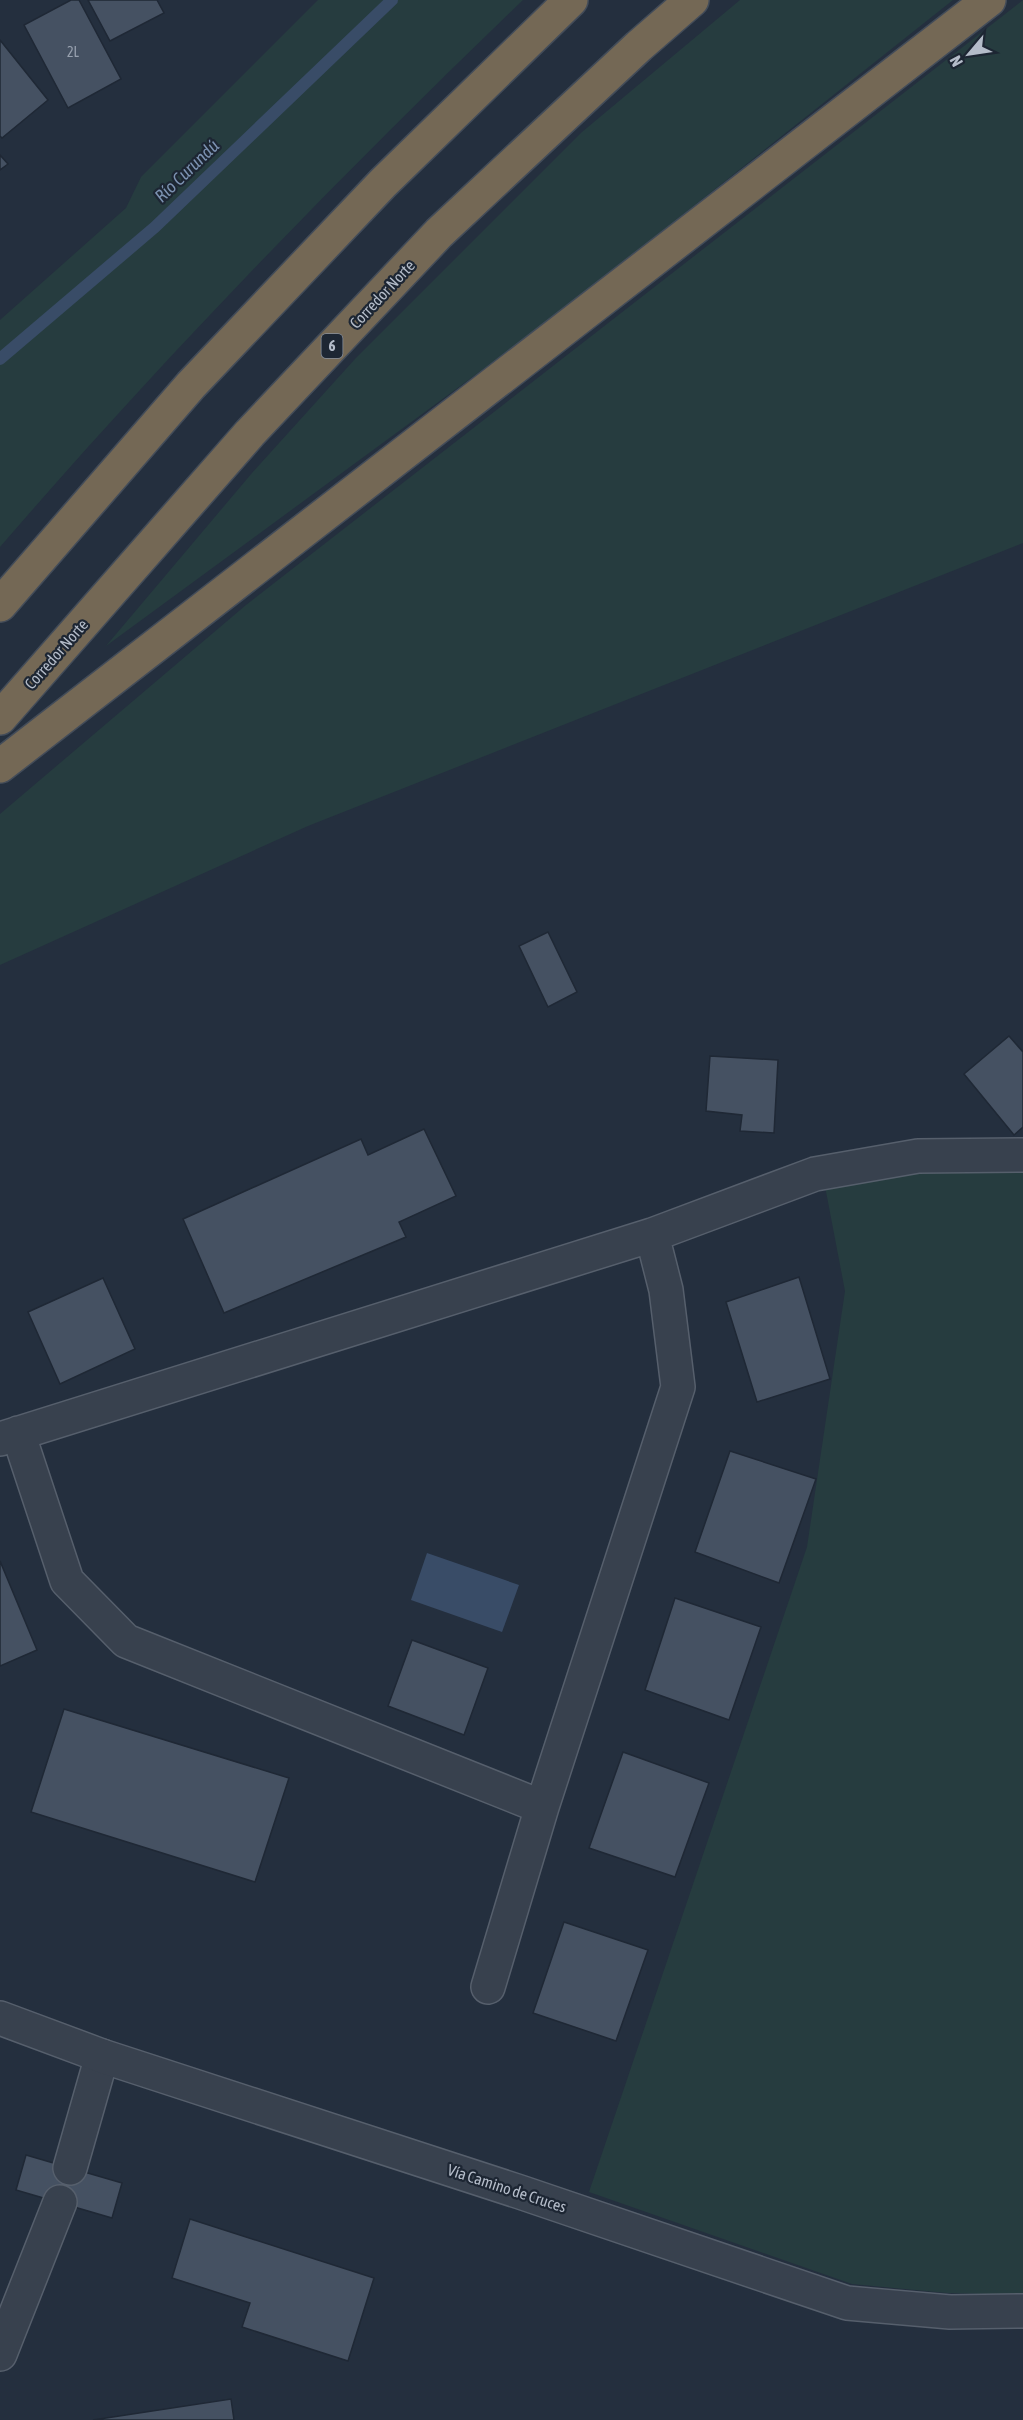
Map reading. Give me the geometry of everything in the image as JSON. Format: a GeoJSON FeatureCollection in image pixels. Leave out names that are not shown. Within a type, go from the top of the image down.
{"type":"FeatureCollection","features":[{"type":"Feature","properties":{"kind":"highway"},"geometry":{"type":"LineString","coordinates":[[0,605],[191,385],[383,183],[571,0]]}},
{"type":"Feature","properties":{"kind":"highway","name":"Corredor Norte"},"geometry":{"type":"LineString","coordinates":[[0,718],[250,433],[439,233],[639,46],[692,0]]}},
{"type":"Feature","properties":{"kind":"highway"},"geometry":{"type":"LineString","coordinates":[[0,766],[989,0]]}},
{"type":"Feature","properties":{"kind":"street"},"geometry":{"type":"LineString","coordinates":[[542,1807],[126,1641],[67,1581],[9,1436],[652,1235],[815,1174],[918,1156],[1023,1155]]}},
{"type":"Feature","properties":{"kind":"street"},"geometry":{"type":"LineString","coordinates":[[488,1987],[542,1807],[678,1387],[666,1290],[652,1235]]}},
{"type":"Feature","properties":{"kind":"street","name":"Vía Camino de Cruces"},"geometry":{"type":"LineString","coordinates":[[0,2018],[102,2056],[508,2188],[847,2302],[950,2312],[1023,2312]]}},
{"type":"Feature","properties":{"kind":"street"},"geometry":{"type":"LineString","coordinates":[[70,2168],[102,2056]]}},
{"type":"Feature","properties":{"kind":"street"},"geometry":{"type":"LineString","coordinates":[[0,2354],[60,2202]]}},
{"type":"Feature","properties":{"kind":"green space"},"geometry":{"type":"Polygon","coordinates":[[[318,0],[523,0],[388,132],[255,268],[62,476],[0,547],[0,320],[126,208],[141,177],[318,0]]]}},
{"type":"Feature","properties":{"kind":"green space"},"geometry":{"type":"Polygon","coordinates":[[[740,0],[953,0],[549,321],[106,646],[252,473],[355,359],[582,132],[740,0]]]}},
{"type":"Feature","properties":{"kind":"green space"},"geometry":{"type":"Polygon","coordinates":[[[1023,0],[1023,543],[308,826],[0,965],[0,814],[246,605],[1023,0]]]}},
{"type":"Feature","properties":{"kind":"green space"},"geometry":{"type":"Polygon","coordinates":[[[925,1163],[1023,1168],[1023,2295],[947,2293],[852,2284],[589,2192],[807,1547],[845,1291],[824,1181],[925,1163]]]}},
{"type":"Feature","properties":{"kind":"water"},"geometry":{"type":"Polygon","coordinates":[[[427,1553],[519,1585],[502,1632],[411,1600],[427,1553]]]}},
{"type":"Feature","properties":{"kind":"building"},"geometry":{"type":"Polygon","coordinates":[[[71,0],[79,0],[121,79],[68,108],[24,25],[71,0]]]}},
{"type":"Feature","properties":{"kind":"building"},"geometry":{"type":"Polygon","coordinates":[[[88,0],[157,0],[164,13],[110,41],[88,0]]]}},
{"type":"Feature","properties":{"kind":"building"},"geometry":{"type":"Polygon","coordinates":[[[0,40],[48,100],[2,138],[0,136],[0,40]]]}},
{"type":"Feature","properties":{"kind":"building"},"geometry":{"type":"Polygon","coordinates":[[[0,155],[8,164],[0,170],[0,155]]]}},
{"type":"Feature","properties":{"kind":"building"},"geometry":{"type":"Polygon","coordinates":[[[548,932],[577,992],[548,1007],[519,946],[548,932]]]}},
{"type":"Feature","properties":{"kind":"building"},"geometry":{"type":"Polygon","coordinates":[[[1009,1036],[1023,1052],[1023,1127],[1014,1135],[964,1074],[1009,1036]]]}},
{"type":"Feature","properties":{"kind":"building"},"geometry":{"type":"Polygon","coordinates":[[[710,1056],[778,1060],[774,1133],[740,1131],[742,1115],[706,1111],[710,1056]]]}},
{"type":"Feature","properties":{"kind":"building"},"geometry":{"type":"Polygon","coordinates":[[[424,1129],[456,1196],[399,1222],[406,1237],[224,1313],[183,1219],[361,1139],[368,1155],[424,1129]]]}},
{"type":"Feature","properties":{"kind":"building"},"geometry":{"type":"Polygon","coordinates":[[[799,1277],[830,1379],[757,1402],[726,1302],[799,1277]]]}},
{"type":"Feature","properties":{"kind":"building"},"geometry":{"type":"Polygon","coordinates":[[[103,1278],[135,1349],[60,1384],[28,1312],[103,1278]]]}},
{"type":"Feature","properties":{"kind":"building"},"geometry":{"type":"Polygon","coordinates":[[[730,1451],[816,1479],[779,1583],[695,1552],[730,1451]]]}},
{"type":"Feature","properties":{"kind":"building"},"geometry":{"type":"Polygon","coordinates":[[[0,1561],[37,1650],[0,1666],[0,1561]]]}},
{"type":"Feature","properties":{"kind":"building"},"geometry":{"type":"Polygon","coordinates":[[[675,1598],[761,1627],[729,1720],[645,1690],[675,1598]]]}},
{"type":"Feature","properties":{"kind":"building"},"geometry":{"type":"Polygon","coordinates":[[[412,1640],[488,1668],[464,1735],[388,1706],[412,1640]]]}},
{"type":"Feature","properties":{"kind":"building"},"geometry":{"type":"Polygon","coordinates":[[[64,1709],[289,1778],[255,1882],[31,1812],[64,1709]]]}},
{"type":"Feature","properties":{"kind":"building"},"geometry":{"type":"Polygon","coordinates":[[[623,1752],[709,1783],[675,1877],[589,1848],[623,1752]]]}},
{"type":"Feature","properties":{"kind":"building"},"geometry":{"type":"Polygon","coordinates":[[[564,1922],[648,1950],[616,2041],[533,2013],[564,1922]]]}},
{"type":"Feature","properties":{"kind":"building"},"geometry":{"type":"Polygon","coordinates":[[[26,2155],[122,2183],[112,2218],[16,2190],[26,2155]]]}},
{"type":"Feature","properties":{"kind":"building"},"geometry":{"type":"Polygon","coordinates":[[[190,2219],[374,2278],[348,2361],[242,2327],[250,2303],[172,2278],[190,2219]]]}},
{"type":"Feature","properties":{"kind":"building"},"geometry":{"type":"Polygon","coordinates":[[[231,2399],[234,2420],[93,2420],[231,2399]]]}},
{"type":"Feature","properties":{"kind":"waterway","name":"Río Curundú"},"geometry":{"type":"LineString","coordinates":[[0,359],[155,227],[392,0]]}}]}
